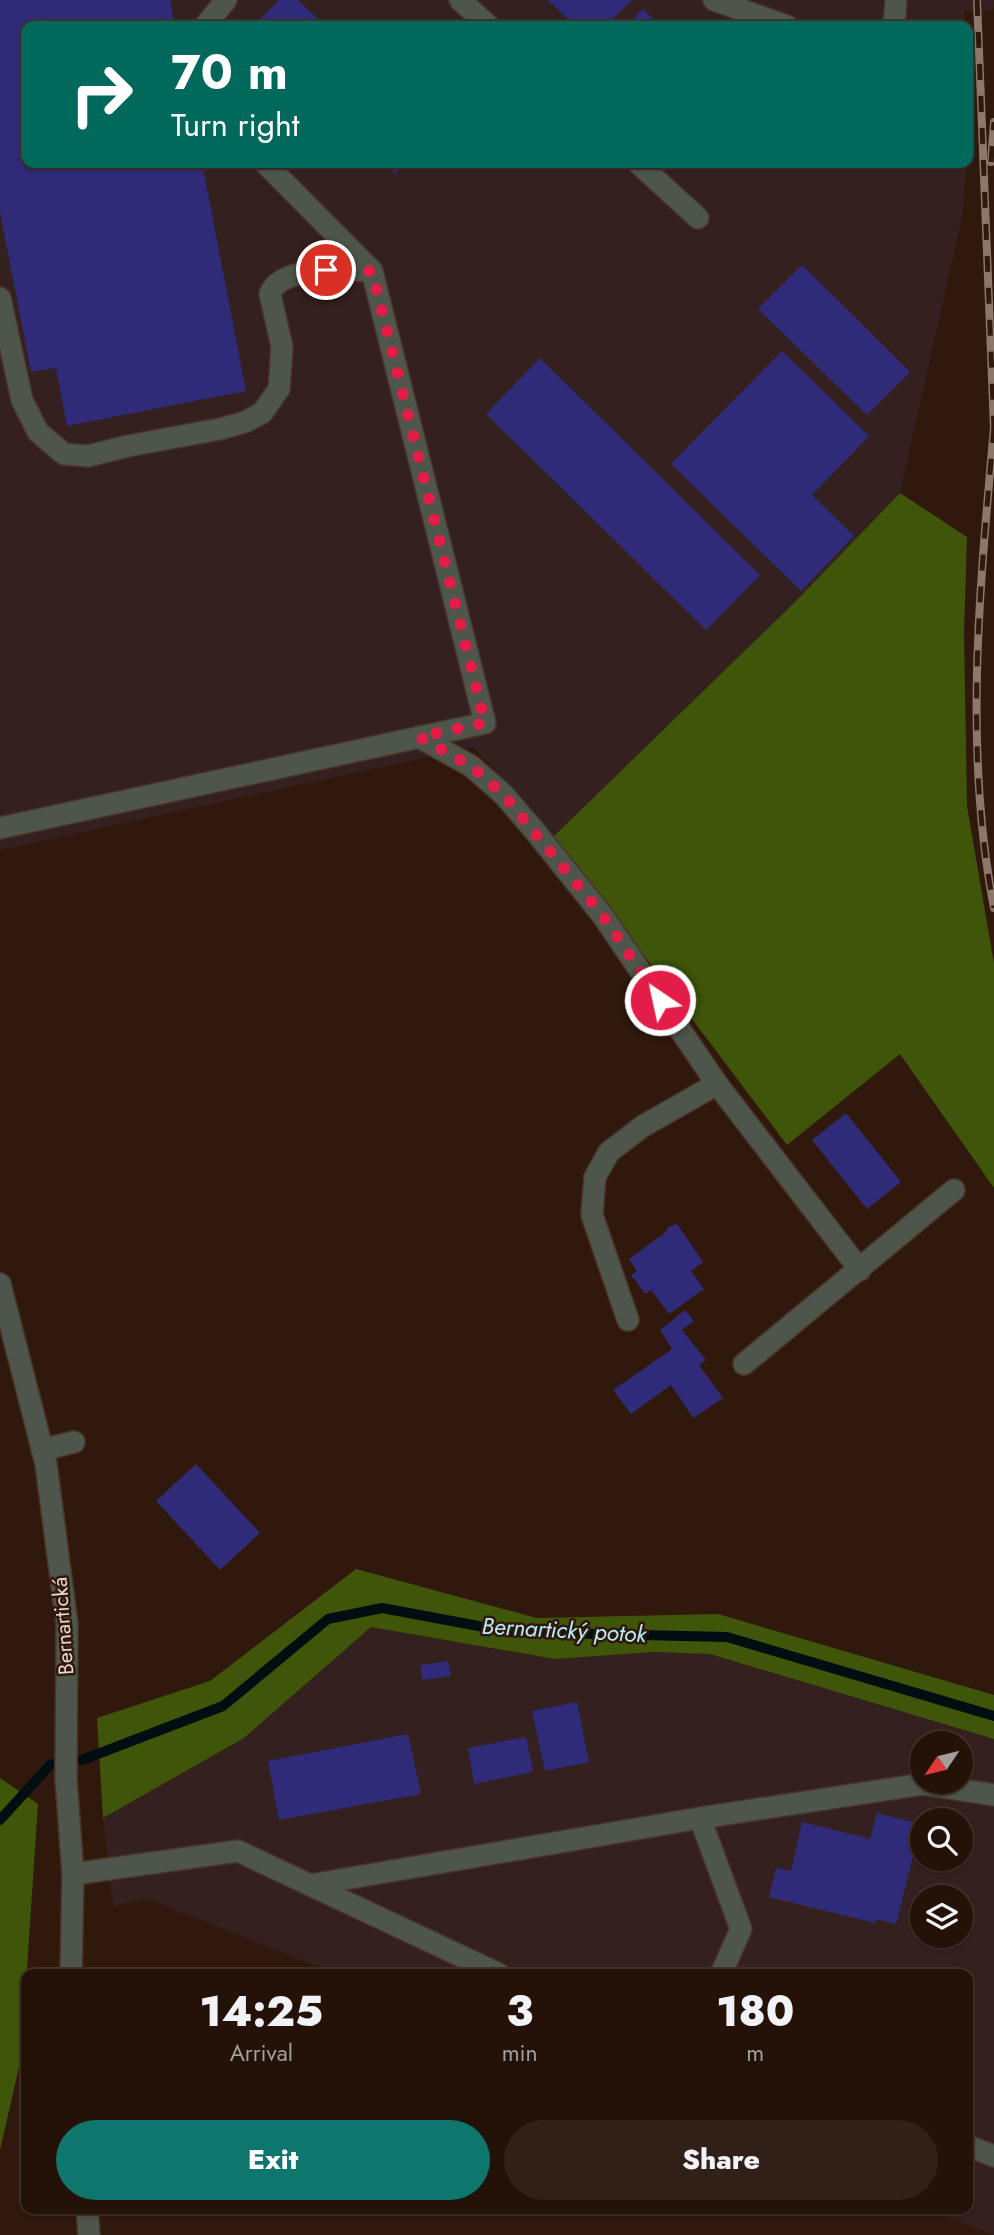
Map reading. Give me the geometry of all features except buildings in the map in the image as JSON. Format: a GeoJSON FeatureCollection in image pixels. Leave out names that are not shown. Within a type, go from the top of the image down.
{"type":"FeatureCollection","features":[{"type":"Feature","properties":{"kind":"street"},"geometry":{"type":"LineString","coordinates":[[209,21],[226,0]]}},
{"type":"Feature","properties":{"kind":"street"},"geometry":{"type":"LineString","coordinates":[[460,0],[483,21]]}},
{"type":"Feature","properties":{"kind":"street"},"geometry":{"type":"LineString","coordinates":[[714,0],[772,21]]}},
{"type":"Feature","properties":{"kind":"street"},"geometry":{"type":"LineString","coordinates":[[894,21],[896,0]]}},
{"type":"Feature","properties":{"kind":"street"},"geometry":{"type":"LineString","coordinates":[[0,828],[485,723],[372,271],[270,168]]}},
{"type":"Feature","properties":{"kind":"street"},"geometry":{"type":"LineString","coordinates":[[643,168],[698,218]]}},
{"type":"Feature","properties":{"kind":"street"},"geometry":{"type":"LineString","coordinates":[[0,298],[22,400],[38,432],[64,454],[88,456],[140,443],[220,429],[262,414],[279,389],[282,347],[271,289],[288,278],[309,272],[372,271]]}},
{"type":"Feature","properties":{"kind":"street"},"geometry":{"type":"LineString","coordinates":[[419,737],[471,766],[503,794],[534,830],[603,916],[717,1084],[860,1270]]}},
{"type":"Feature","properties":{"kind":"street"},"geometry":{"type":"LineString","coordinates":[[628,1320],[592,1215],[595,1177],[609,1152],[618,1145],[643,1126],[717,1084]]}},
{"type":"Feature","properties":{"kind":"street"},"geometry":{"type":"LineString","coordinates":[[744,1364],[954,1190]]}},
{"type":"Feature","properties":{"kind":"street","name":"Bernartická"},"geometry":{"type":"LineString","coordinates":[[0,1284],[42,1450],[66,1624],[66,1779],[73,1874],[71,1969]]}},
{"type":"Feature","properties":{"kind":"street"},"geometry":{"type":"LineString","coordinates":[[42,1450],[74,1442]]}},
{"type":"Feature","properties":{"kind":"street"},"geometry":{"type":"LineString","coordinates":[[310,1885],[701,1818],[923,1784],[994,1794]]}},
{"type":"Feature","properties":{"kind":"street"},"geometry":{"type":"LineString","coordinates":[[701,1818],[741,1929],[723,1969]]}},
{"type":"Feature","properties":{"kind":"street"},"geometry":{"type":"LineString","coordinates":[[73,1874],[239,1851],[488,1969]]}},
{"type":"Feature","properties":{"kind":"street"},"geometry":{"type":"LineString","coordinates":[[973,2148],[994,2156]]}},
{"type":"Feature","properties":{"kind":"street"},"geometry":{"type":"LineString","coordinates":[[87,2214],[89,2235]]}},
{"type":"Feature","properties":{"kind":"shaded area"},"geometry":{"type":"Polygon","coordinates":[[[0,0],[993,0],[993,10],[964,11],[964,21],[21,21],[21,168],[967,168],[962,217],[900,493],[796,601],[554,836],[474,747],[0,850],[0,0]]]}},
{"type":"Feature","properties":{"kind":"shaded area"},"geometry":{"type":"Polygon","coordinates":[[[371,1627],[555,1659],[653,1652],[710,1654],[967,1731],[910,1731],[910,1794],[973,1794],[973,1733],[994,1739],[994,2235],[940,2214],[973,2214],[973,1969],[324,1969],[145,1898],[113,1907],[103,1818],[244,1738],[371,1627]]]}},
{"type":"Feature","properties":{"kind":"green space"},"geometry":{"type":"Polygon","coordinates":[[[900,493],[967,537],[964,632],[967,806],[994,964],[994,1188],[900,1054],[787,1145],[554,836],[796,601],[900,493]]]}},
{"type":"Feature","properties":{"kind":"green space"},"geometry":{"type":"Polygon","coordinates":[[[356,1569],[537,1618],[718,1614],[994,1695],[994,1739],[710,1654],[653,1652],[555,1659],[371,1627],[244,1738],[103,1818],[97,1718],[210,1681],[356,1569]]]}},
{"type":"Feature","properties":{"kind":"green space"},"geometry":{"type":"Polygon","coordinates":[[[0,1778],[38,1804],[27,1969],[21,1969],[21,2058],[0,2150],[0,1778]]]}},
{"type":"Feature","properties":{"kind":"waterway","name":"Bernartický potok"},"geometry":{"type":"LineString","coordinates":[[82,1760],[223,1706],[328,1619],[382,1608],[511,1632],[727,1637],[994,1716]]}},
{"type":"Feature","properties":{"kind":"waterway","name":"Bernartický potok"},"geometry":{"type":"LineString","coordinates":[[0,1820],[51,1764]]}},
{"type":"Feature","properties":{"kind":"railway"},"geometry":{"type":"LineString","coordinates":[[977,0],[994,429]]}},
{"type":"Feature","properties":{"kind":"railway"},"geometry":{"type":"LineString","coordinates":[[991,162],[994,122]]}},
{"type":"Feature","properties":{"kind":"railway"},"geometry":{"type":"LineString","coordinates":[[994,427],[977,668],[979,788],[994,908]]}},
{"type":"Feature","properties":{"kind":"route"},"geometry":{"type":"LineString","coordinates":[[326,270],[372,271],[485,723],[419,737],[471,766],[503,794],[603,916],[660,1000]]}}]}
